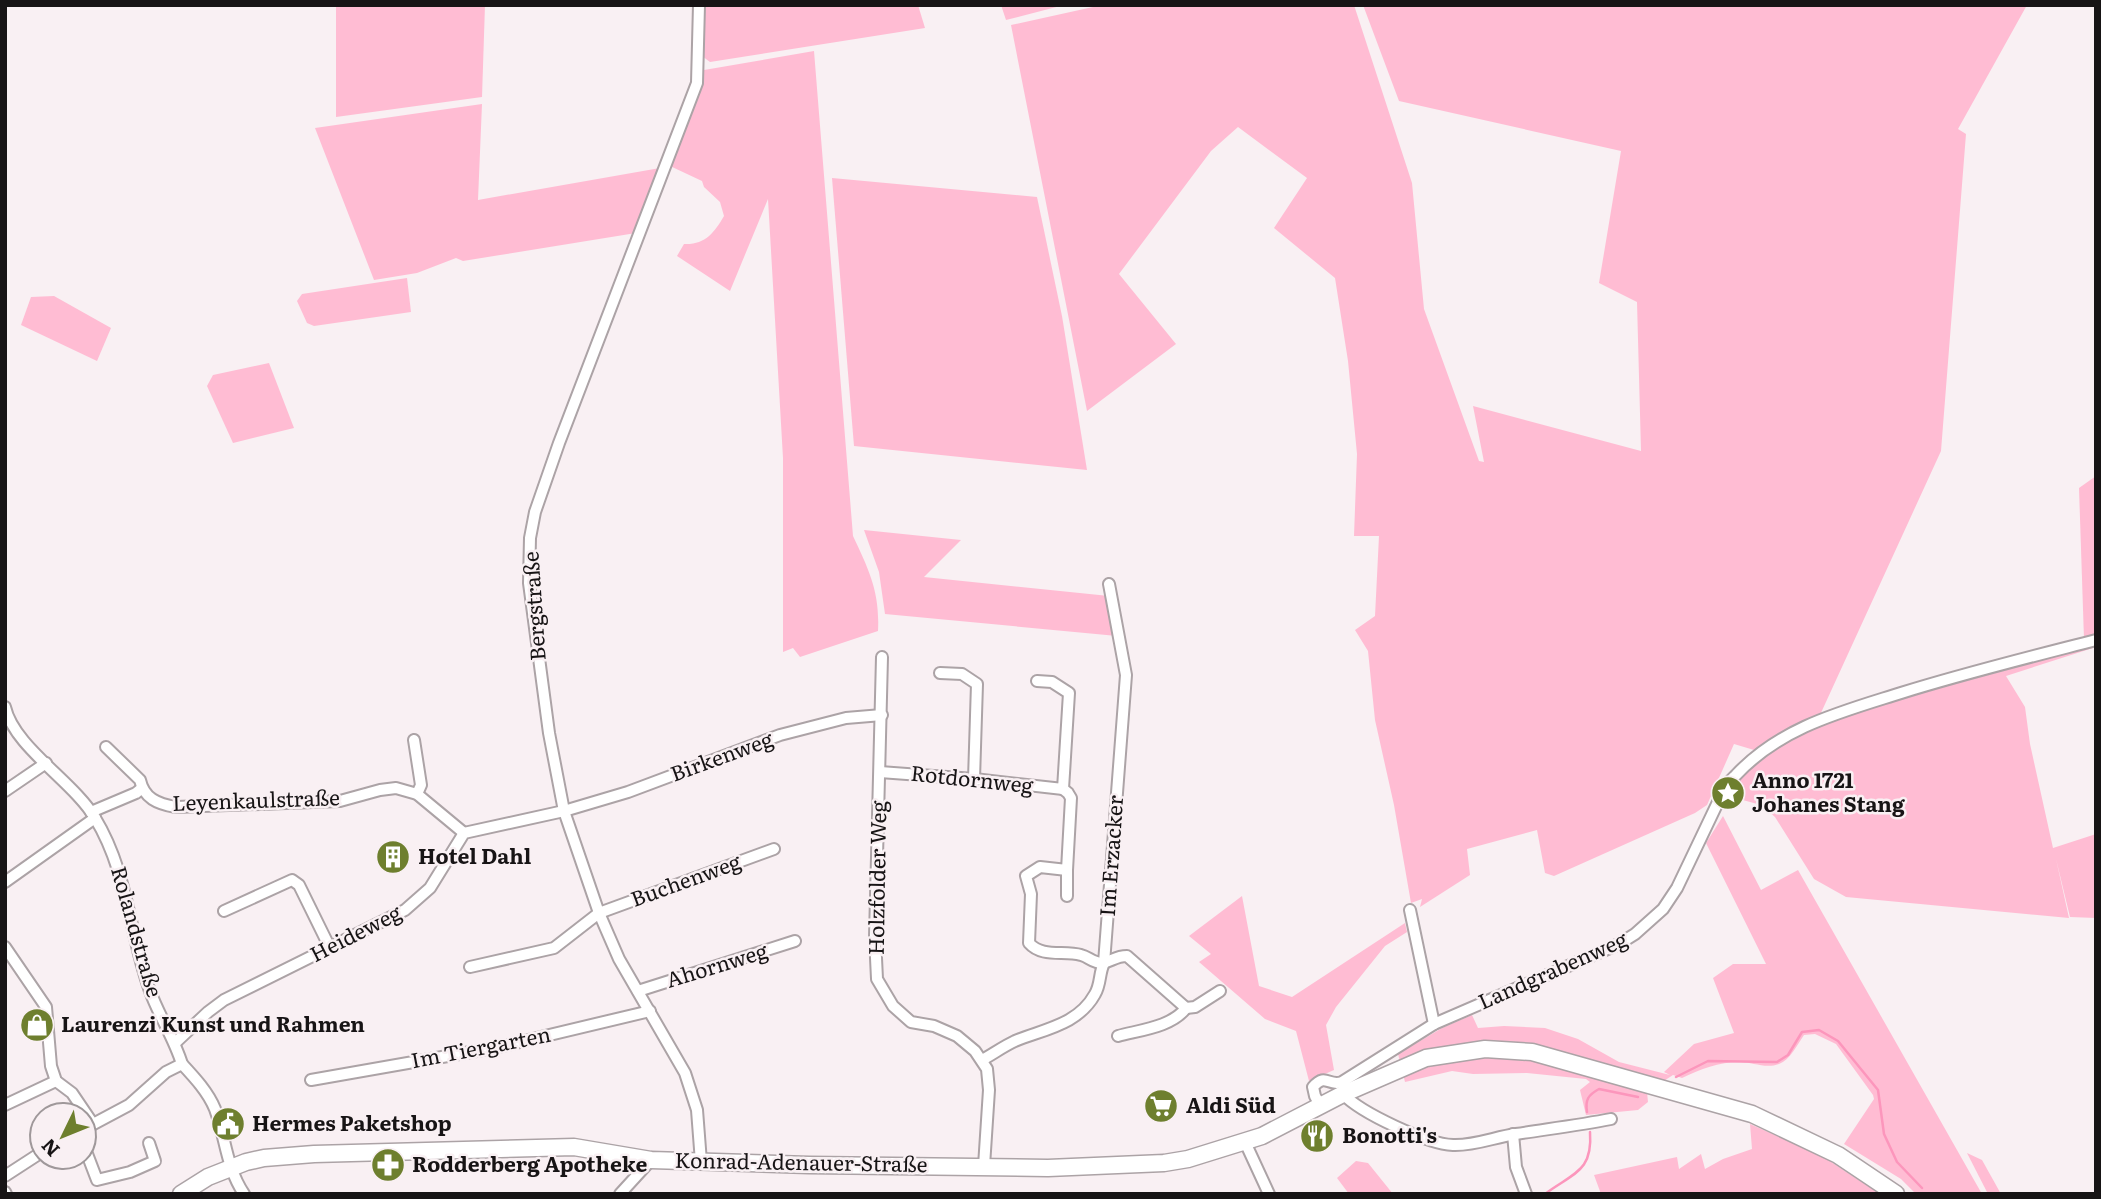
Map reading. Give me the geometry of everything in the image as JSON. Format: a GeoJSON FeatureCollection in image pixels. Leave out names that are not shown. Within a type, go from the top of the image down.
{"type":"FeatureCollection","features":[{"type":"Feature","properties":{"kind":"main road","name":"Konrad-Adenauer-Straße"},"geometry":{"type":"LineString","coordinates":[[181,1194],[229,1167],[264,1158],[314,1154],[574,1147],[651,1160],[701,1162],[1096,1167],[1164,1163],[1188,1159],[1272,1132],[1343,1094],[1426,1058],[1485,1049],[1532,1052],[1752,1114],[1838,1155],[1896,1194]]}},
{"type":"Feature","properties":{"kind":"street","name":"Bergstraße"},"geometry":{"type":"LineString","coordinates":[[699,5],[697,83],[535,512],[530,538],[529,583],[549,733],[564,811],[599,913],[619,959],[685,1073],[697,1110],[701,1162]]}},
{"type":"Feature","properties":{"kind":"street","name":"Im Erzacker"},"geometry":{"type":"LineString","coordinates":[[982,1060],[1012,1042],[1057,1027],[1072,1019],[1095,995],[1104,963],[1126,675],[1109,584]]}},
{"type":"Feature","properties":{"kind":"street","name":"Landgrabenweg"},"geometry":{"type":"LineString","coordinates":[[1321,1107],[1313,1087],[1319,1081],[1325,1079],[1342,1082],[1434,1024],[1619,944],[1650,922],[1677,888],[1720,791],[1747,764],[1777,740],[1825,716],[1949,678],[2096,640]]}},
{"type":"Feature","properties":{"kind":"street","name":"Holzfolder Weg"},"geometry":{"type":"LineString","coordinates":[[883,657],[875,937],[877,979],[893,1006],[911,1022],[934,1026],[957,1036],[982,1060]]}},
{"type":"Feature","properties":{"kind":"street"},"geometry":{"type":"LineString","coordinates":[[940,673],[962,674],[977,684],[974,779]]}},
{"type":"Feature","properties":{"kind":"street","name":"Rotdornweg"},"geometry":{"type":"LineString","coordinates":[[1037,681],[1052,682],[1069,693],[1063,789]]}},
{"type":"Feature","properties":{"kind":"street","name":"Rolandstraße"},"geometry":{"type":"LineString","coordinates":[[5,707],[17,733],[93,815],[119,867],[149,989],[182,1064]]}},
{"type":"Feature","properties":{"kind":"street","name":"Birkenweg"},"geometry":{"type":"LineString","coordinates":[[564,811],[628,792],[780,735],[845,718],[882,715]]}},
{"type":"Feature","properties":{"kind":"street"},"geometry":{"type":"LineString","coordinates":[[414,740],[421,785],[416,794],[464,833],[564,811]]}},
{"type":"Feature","properties":{"kind":"street","name":"Leyenkaulstraße"},"geometry":{"type":"LineString","coordinates":[[106,747],[140,780],[141,789],[153,800],[176,807],[340,801],[388,788],[416,794]]}},
{"type":"Feature","properties":{"kind":"street"},"geometry":{"type":"LineString","coordinates":[[5,791],[46,762]]}},
{"type":"Feature","properties":{"kind":"street","name":"Rotdornweg"},"geometry":{"type":"LineString","coordinates":[[880,772],[1063,789],[1071,798],[1067,896]]}},
{"type":"Feature","properties":{"kind":"street","name":"Leyenkaulstraße"},"geometry":{"type":"LineString","coordinates":[[5,882],[93,815],[141,789]]}},
{"type":"Feature","properties":{"kind":"street","name":"Heideweg"},"geometry":{"type":"LineString","coordinates":[[175,1043],[224,1000],[405,910],[430,888],[464,833]]}},
{"type":"Feature","properties":{"kind":"street","name":"Buchenweg"},"geometry":{"type":"LineString","coordinates":[[470,967],[554,948],[599,913],[774,849]]}},
{"type":"Feature","properties":{"kind":"street"},"geometry":{"type":"LineString","coordinates":[[1067,870],[1040,867],[1026,876],[1031,894],[1029,943],[1040,951],[1082,955],[1093,962],[1104,963],[1117,956],[1127,956],[1186,1008],[1195,1007],[1220,991]]}},
{"type":"Feature","properties":{"kind":"street"},"geometry":{"type":"LineString","coordinates":[[224,911],[292,880],[299,885],[330,948]]}},
{"type":"Feature","properties":{"kind":"street"},"geometry":{"type":"LineString","coordinates":[[1410,910],[1434,1024]]}},
{"type":"Feature","properties":{"kind":"street","name":"Ahornweg"},"geometry":{"type":"LineString","coordinates":[[638,991],[795,942]]}},
{"type":"Feature","properties":{"kind":"street"},"geometry":{"type":"LineString","coordinates":[[5,947],[46,1007],[51,1066],[56,1081],[72,1093],[76,1101]]}},
{"type":"Feature","properties":{"kind":"street"},"geometry":{"type":"LineString","coordinates":[[1118,1036],[1169,1021],[1181,1015],[1186,1008]]}},
{"type":"Feature","properties":{"kind":"street","name":"Im Tiergarten"},"geometry":{"type":"LineString","coordinates":[[311,1080],[499,1046],[649,1011]]}},
{"type":"Feature","properties":{"kind":"street"},"geometry":{"type":"LineString","coordinates":[[982,1060],[987,1069],[989,1090],[984,1166]]}},
{"type":"Feature","properties":{"kind":"street"},"geometry":{"type":"LineString","coordinates":[[98,1122],[130,1105],[166,1072],[182,1064],[208,1095],[214,1107],[229,1167],[244,1194]]}},
{"type":"Feature","properties":{"kind":"street"},"geometry":{"type":"LineString","coordinates":[[5,1105],[56,1081]]}},
{"type":"Feature","properties":{"kind":"street"},"geometry":{"type":"LineString","coordinates":[[1343,1094],[1361,1110],[1432,1140],[1451,1145],[1466,1145],[1514,1134],[1611,1119]]}},
{"type":"Feature","properties":{"kind":"street"},"geometry":{"type":"LineString","coordinates":[[1514,1134],[1516,1167],[1526,1194]]}},
{"type":"Feature","properties":{"kind":"street"},"geometry":{"type":"LineString","coordinates":[[1245,1142],[1269,1194]]}},
{"type":"Feature","properties":{"kind":"street"},"geometry":{"type":"LineString","coordinates":[[94,1171],[97,1180],[130,1172],[155,1161],[149,1143]]}},
{"type":"Feature","properties":{"kind":"street"},"geometry":{"type":"LineString","coordinates":[[620,1194],[651,1160]]}},
{"type":"Feature","properties":{"kind":"street"},"geometry":{"type":"LineString","coordinates":[[5,1176],[28,1161]]}},
{"type":"Feature","properties":{"kind":"shaded area"},"geometry":{"type":"Polygon","coordinates":[[[336,5],[485,5],[482,97],[336,117],[336,5]]]}},
{"type":"Feature","properties":{"kind":"shaded area"},"geometry":{"type":"Polygon","coordinates":[[[703,5],[918,5],[925,28],[710,62],[702,56],[703,5]]]}},
{"type":"Feature","properties":{"kind":"shaded area"},"geometry":{"type":"Polygon","coordinates":[[[1001,5],[1064,5],[1006,20],[1001,5]]]}},
{"type":"Feature","properties":{"kind":"shaded area"},"geometry":{"type":"Polygon","coordinates":[[[1102,5],[1354,5],[1412,183],[1424,309],[1479,461],[1484,462],[1473,406],[1641,451],[1637,302],[1599,283],[1621,151],[1399,101],[1363,5],[2027,5],[1958,129],[1966,134],[1941,451],[1820,715],[1791,726],[1754,750],[1734,744],[1707,805],[1695,813],[1554,876],[1545,873],[1537,830],[1467,849],[1470,875],[1420,907],[1422,899],[1411,903],[1394,805],[1375,720],[1368,651],[1355,630],[1375,616],[1379,536],[1354,536],[1357,454],[1348,361],[1335,278],[1274,228],[1307,178],[1238,127],[1211,151],[1119,274],[1176,344],[1087,411],[1011,25],[1102,5]]]}},
{"type":"Feature","properties":{"kind":"shaded area"},"geometry":{"type":"Polygon","coordinates":[[[814,51],[853,536],[875,593],[878,631],[800,657],[793,648],[783,652],[783,458],[768,199],[730,291],[677,256],[684,244],[708,237],[724,216],[720,202],[704,187],[702,181],[670,166],[704,70],[814,51]]]}},
{"type":"Feature","properties":{"kind":"shaded area"},"geometry":{"type":"Polygon","coordinates":[[[482,104],[478,200],[660,168],[636,233],[463,261],[456,258],[417,273],[374,280],[315,128],[482,104]]]}},
{"type":"Feature","properties":{"kind":"shaded area"},"geometry":{"type":"Polygon","coordinates":[[[832,178],[1037,197],[1062,316],[1087,470],[854,446],[832,178]]]}},
{"type":"Feature","properties":{"kind":"shaded area"},"geometry":{"type":"Polygon","coordinates":[[[407,278],[411,312],[314,326],[307,323],[297,301],[302,294],[407,278]]]}},
{"type":"Feature","properties":{"kind":"shaded area"},"geometry":{"type":"Polygon","coordinates":[[[54,296],[111,328],[97,361],[21,325],[31,297],[54,296]]]}},
{"type":"Feature","properties":{"kind":"shaded area"},"geometry":{"type":"Polygon","coordinates":[[[269,363],[294,428],[233,443],[207,386],[213,375],[269,363]]]}},
{"type":"Feature","properties":{"kind":"shaded area"},"geometry":{"type":"Polygon","coordinates":[[[2096,476],[2096,636],[2084,639],[2079,488],[2096,476]]]}},
{"type":"Feature","properties":{"kind":"shaded area"},"geometry":{"type":"Polygon","coordinates":[[[864,530],[961,540],[924,577],[1109,596],[1117,636],[885,614],[879,572],[864,530]]]}},
{"type":"Feature","properties":{"kind":"shaded area"},"geometry":{"type":"Polygon","coordinates":[[[2096,644],[2096,647],[2006,676],[2025,707],[2030,744],[2053,848],[2096,834],[2096,918],[2070,917],[2056,859],[2069,918],[1846,897],[1814,879],[1775,817],[1761,805],[1722,798],[1723,793],[1778,743],[1826,719],[1963,677],[2096,644]]]}},
{"type":"Feature","properties":{"kind":"shaded area"},"geometry":{"type":"Polygon","coordinates":[[[1723,816],[1761,890],[1798,870],[1982,1194],[1916,1194],[1901,1179],[1844,1144],[1874,1099],[1873,1095],[1836,1044],[1815,1034],[1804,1035],[1790,1056],[1779,1064],[1769,1066],[1732,1062],[1682,1078],[1673,1075],[1647,1092],[1648,1102],[1638,1110],[1586,1115],[1580,1090],[1590,1082],[1586,1079],[1527,1073],[1473,1074],[1452,1071],[1405,1082],[1398,1054],[1442,1028],[1472,1015],[1478,1028],[1545,1028],[1578,1039],[1619,1062],[1670,1075],[1664,1072],[1694,1044],[1734,1033],[1713,978],[1733,964],[1766,964],[1706,843],[1723,816]]]}},
{"type":"Feature","properties":{"kind":"shaded area"},"geometry":{"type":"Polygon","coordinates":[[[1242,896],[1259,986],[1292,997],[1405,923],[1407,932],[1385,946],[1336,1007],[1326,1025],[1334,1070],[1309,1081],[1296,1031],[1265,1019],[1199,962],[1211,954],[1189,936],[1242,896]]]}},
{"type":"Feature","properties":{"kind":"shaded area"},"geometry":{"type":"Polygon","coordinates":[[[1750,1124],[1822,1156],[1880,1194],[1601,1194],[1594,1175],[1677,1157],[1679,1169],[1701,1154],[1705,1169],[1723,1159],[1752,1149],[1750,1124]]]}},
{"type":"Feature","properties":{"kind":"shaded area"},"geometry":{"type":"Polygon","coordinates":[[[1967,1153],[1982,1160],[2001,1194],[1988,1194],[1967,1153]]]}},
{"type":"Feature","properties":{"kind":"shaded area"},"geometry":{"type":"Polygon","coordinates":[[[1356,1161],[1368,1163],[1393,1194],[1349,1194],[1337,1178],[1356,1161]]]}},
{"type":"Feature","properties":{"kind":"waterway"},"geometry":{"type":"LineString","coordinates":[[1676,1077],[1708,1061],[1777,1062],[1788,1055],[1802,1032],[1819,1030],[1838,1041],[1878,1090],[1884,1134],[1897,1162],[1922,1188]]}},
{"type":"Feature","properties":{"kind":"waterway"},"geometry":{"type":"LineString","coordinates":[[1587,1112],[1588,1098],[1599,1089],[1638,1097]]}},
{"type":"Feature","properties":{"kind":"waterway"},"geometry":{"type":"LineString","coordinates":[[1545,1194],[1572,1176],[1584,1164],[1588,1156],[1590,1132]]}},
{"type":"Feature","properties":{"kind":"place","name":"Anno 1721 Johanes Stang"},"geometry":{"type":"Point","coordinates":[1728,793]}},
{"type":"Feature","properties":{"kind":"place","name":"Hotel Dahl"},"geometry":{"type":"Point","coordinates":[393,857]}},
{"type":"Feature","properties":{"kind":"place","name":"Laurenzi Kunst und Rahmen"},"geometry":{"type":"Point","coordinates":[37,1025]}},
{"type":"Feature","properties":{"kind":"place","name":"Aldi Süd"},"geometry":{"type":"Point","coordinates":[1161,1106]}},
{"type":"Feature","properties":{"kind":"place","name":"Hermes Paketshop"},"geometry":{"type":"Point","coordinates":[228,1124]}},
{"type":"Feature","properties":{"kind":"place","name":"Bonotti's"},"geometry":{"type":"Point","coordinates":[1317,1136]}},
{"type":"Feature","properties":{"kind":"place","name":"Rodderberg Apotheke"},"geometry":{"type":"Point","coordinates":[388,1165]}}]}
